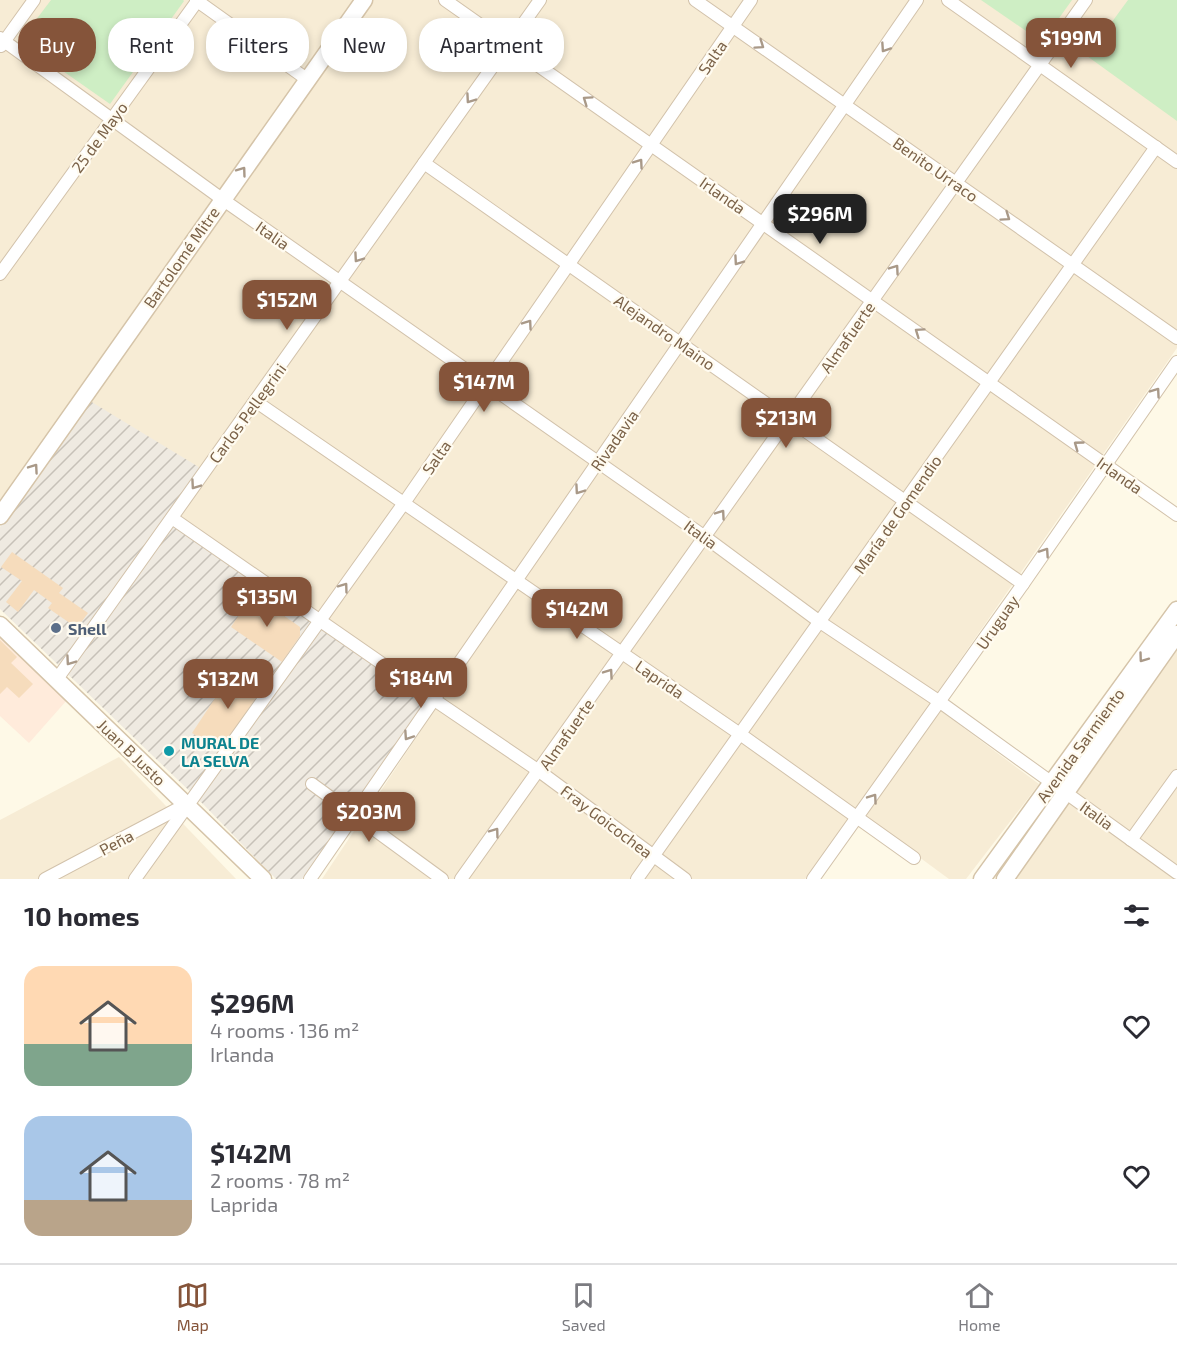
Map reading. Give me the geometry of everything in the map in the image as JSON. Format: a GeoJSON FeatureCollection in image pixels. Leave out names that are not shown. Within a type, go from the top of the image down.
{"type":"FeatureCollection","features":[{"type":"Feature","properties":{"kind":"main road","name":"Bartolomé Mitre"},"geometry":{"type":"LineString","coordinates":[[0,516],[364,0]]}},
{"type":"Feature","properties":{"kind":"main road","name":"Avenida Sarmiento"},"geometry":{"type":"LineString","coordinates":[[1005,879],[1060,788],[1177,610]]}},
{"type":"Feature","properties":{"kind":"main road","name":"Juan B Justo"},"geometry":{"type":"LineString","coordinates":[[0,625],[263,879]]}},
{"type":"Feature","properties":{"kind":"main road","name":"Avenida Sarmiento"},"geometry":{"type":"LineString","coordinates":[[982,879],[1060,788],[1177,634]]}},
{"type":"Feature","properties":{"kind":"street"},"geometry":{"type":"LineString","coordinates":[[1,42],[34,0]]}},
{"type":"Feature","properties":{"kind":"street"},"geometry":{"type":"LineString","coordinates":[[197,0],[308,80]]}},
{"type":"Feature","properties":{"kind":"street","name":"25 de Mayo"},"geometry":{"type":"LineString","coordinates":[[0,274],[197,0]]}},
{"type":"Feature","properties":{"kind":"street","name":"Irlanda"},"geometry":{"type":"LineString","coordinates":[[445,0],[471,18]]}},
{"type":"Feature","properties":{"kind":"street","name":"Carlos Pellegrini"},"geometry":{"type":"LineString","coordinates":[[528,18],[540,0]]}},
{"type":"Feature","properties":{"kind":"street","name":"Benito Urraco"},"geometry":{"type":"LineString","coordinates":[[695,0],[1177,338]]}},
{"type":"Feature","properties":{"kind":"street","name":"Salta"},"geometry":{"type":"LineString","coordinates":[[135,879],[404,503],[751,0]]}},
{"type":"Feature","properties":{"kind":"street","name":"Rivadavia"},"geometry":{"type":"LineString","coordinates":[[310,879],[918,0]]}},
{"type":"Feature","properties":{"kind":"street"},"geometry":{"type":"LineString","coordinates":[[948,0],[1177,162]]}},
{"type":"Feature","properties":{"kind":"street","name":"Almafuerte"},"geometry":{"type":"LineString","coordinates":[[461,879],[1086,0]]}},
{"type":"Feature","properties":{"kind":"street","name":"Italia"},"geometry":{"type":"LineString","coordinates":[[1,42],[112,118],[340,283],[705,537],[820,622],[940,702],[1177,873]]}},
{"type":"Feature","properties":{"kind":"street","name":"Carlos Pellegrini"},"geometry":{"type":"LineString","coordinates":[[57,679],[490,72]]}},
{"type":"Feature","properties":{"kind":"street","name":"Irlanda"},"geometry":{"type":"LineString","coordinates":[[547,72],[1177,515]]}},
{"type":"Feature","properties":{"kind":"street","name":"María de Gomendio"},"geometry":{"type":"LineString","coordinates":[[637,879],[1156,147]]}},
{"type":"Feature","properties":{"kind":"street","name":"Alejandro Maino"},"geometry":{"type":"LineString","coordinates":[[424,163],[1023,585]]}},
{"type":"Feature","properties":{"kind":"street","name":"Uruguay"},"geometry":{"type":"LineString","coordinates":[[813,879],[1023,585],[1177,362]]}},
{"type":"Feature","properties":{"kind":"street","name":"Laprida"},"geometry":{"type":"LineString","coordinates":[[255,401],[740,734],[914,858]]}},
{"type":"Feature","properties":{"kind":"street","name":"Fray Goicochea"},"geometry":{"type":"LineString","coordinates":[[172,518],[539,771],[685,879]]}},
{"type":"Feature","properties":{"kind":"street"},"geometry":{"type":"LineString","coordinates":[[1131,840],[1177,776]]}},
{"type":"Feature","properties":{"kind":"street"},"geometry":{"type":"LineString","coordinates":[[312,784],[442,879]]}},
{"type":"Feature","properties":{"kind":"street","name":"Peña"},"geometry":{"type":"LineString","coordinates":[[45,879],[187,804]]}},
{"type":"Feature","properties":{"kind":"shaded area"},"geometry":{"type":"Polygon","coordinates":[[[0,0],[1177,0],[1177,348],[930,703],[1039,784],[966,879],[949,879],[855,810],[805,879],[322,879],[442,699],[180,518],[208,473],[77,394],[0,501],[0,0]]]}},
{"type":"Feature","properties":{"kind":"shaded area"},"geometry":{"type":"Polygon","coordinates":[[[90,401],[202,469],[165,518],[428,701],[302,879],[276,879],[203,804],[0,609],[0,527],[90,401]]]}},
{"type":"Feature","properties":{"kind":"shaded area"},"geometry":{"type":"Polygon","coordinates":[[[0,635],[67,700],[29,743],[0,716],[0,635]]]}},
{"type":"Feature","properties":{"kind":"shaded area"},"geometry":{"type":"Polygon","coordinates":[[[1177,647],[1177,879],[1012,879],[1074,795],[1177,647]]]}},
{"type":"Feature","properties":{"kind":"shaded area"},"geometry":{"type":"Polygon","coordinates":[[[119,757],[236,879],[0,879],[0,820],[119,757]]]}},
{"type":"Feature","properties":{"kind":"green space"},"geometry":{"type":"Polygon","coordinates":[[[51,0],[184,1],[172,18],[108,18],[108,72],[133,72],[110,104],[64,72],[96,72],[96,18],[37,18],[51,0]]]}},
{"type":"Feature","properties":{"kind":"green space"},"geometry":{"type":"Polygon","coordinates":[[[981,0],[1072,0],[1042,42],[981,0]]]}},
{"type":"Feature","properties":{"kind":"green space"},"geometry":{"type":"Polygon","coordinates":[[[1128,0],[1177,0],[1177,121],[1087,56],[1128,0]]]}},
{"type":"Feature","properties":{"kind":"building"},"geometry":{"type":"Polygon","coordinates":[[[12,552],[63,588],[59,593],[88,613],[77,628],[48,608],[52,603],[34,590],[18,612],[6,602],[22,581],[1,567],[12,552]]]}},
{"type":"Feature","properties":{"kind":"building"},"geometry":{"type":"Polygon","coordinates":[[[253,594],[300,627],[300,636],[282,662],[231,627],[253,594]]]}},
{"type":"Feature","properties":{"kind":"building"},"geometry":{"type":"Polygon","coordinates":[[[0,640],[17,657],[11,663],[33,684],[19,698],[7,687],[0,694],[0,640]]]}},
{"type":"Feature","properties":{"kind":"building"},"geometry":{"type":"Polygon","coordinates":[[[235,668],[263,687],[220,751],[192,733],[235,668]]]}},
{"type":"Feature","properties":{"kind":"place","name":"Shell"},"geometry":{"type":"Point","coordinates":[56,628]}},
{"type":"Feature","properties":{"kind":"place","name":"MURAL DE LA SELVA"},"geometry":{"type":"Point","coordinates":[169,751]}}]}
